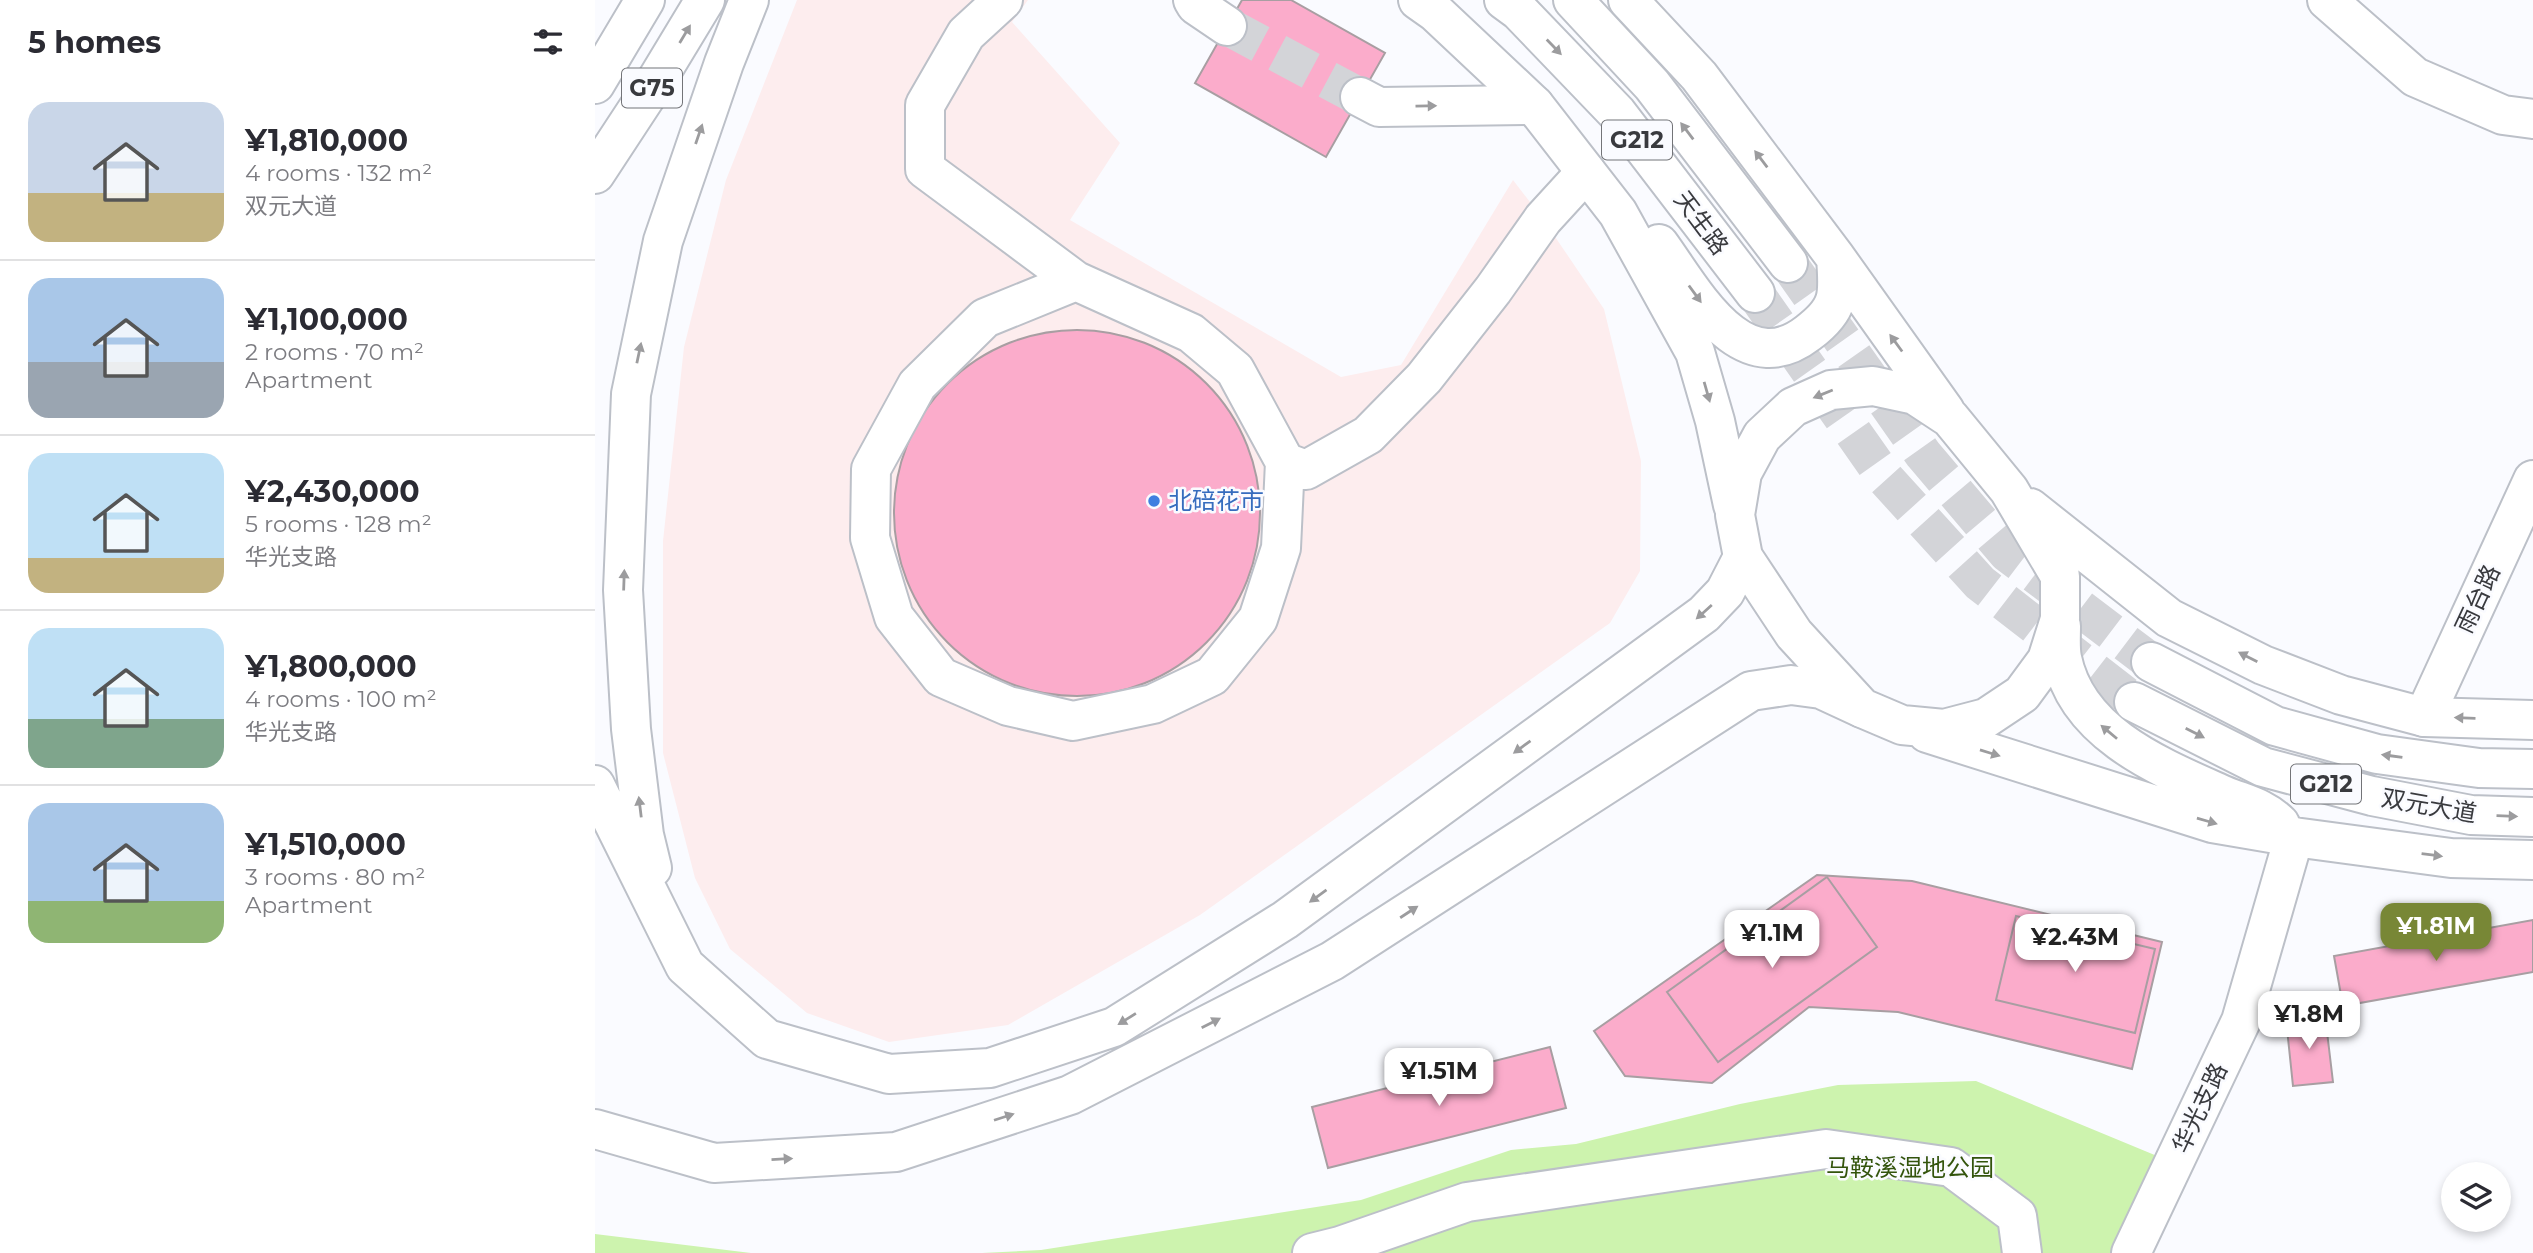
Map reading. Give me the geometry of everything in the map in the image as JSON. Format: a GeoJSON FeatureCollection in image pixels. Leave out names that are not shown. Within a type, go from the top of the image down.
{"type":"FeatureCollection","features":[{"type":"Feature","properties":{"kind":"main road","name":"G75"},"geometry":{"type":"LineString","coordinates":[[595,85],[645,0]]}},
{"type":"Feature","properties":{"kind":"main road","name":"G75"},"geometry":{"type":"LineString","coordinates":[[595,174],[656,82],[705,0]]}},
{"type":"Feature","properties":{"kind":"main road"},"geometry":{"type":"LineString","coordinates":[[685,966],[656,883],[644,835],[631,729],[623,590],[631,394],[663,242],[724,63],[749,0]]}},
{"type":"Feature","properties":{"kind":"main road"},"geometry":{"type":"LineString","coordinates":[[1003,0],[966,34],[925,105],[925,169],[1076,281],[1191,333],[1235,370],[1285,462],[1281,548],[1258,619],[1212,676],[1153,704],[1073,721],[1008,706],[941,677],[894,617],[870,538],[871,470],[917,385],[985,318],[1076,281]]}},
{"type":"Feature","properties":{"kind":"main road"},"geometry":{"type":"LineString","coordinates":[[1193,0],[1196,5],[1227,26]]}},
{"type":"Feature","properties":{"kind":"main road","name":"天生路"},"geometry":{"type":"LineString","coordinates":[[1504,0],[1519,11],[1617,113],[1755,293]]}},
{"type":"Feature","properties":{"kind":"main road","name":"天生路"},"geometry":{"type":"LineString","coordinates":[[1573,0],[1652,85],[1788,263]]}},
{"type":"Feature","properties":{"kind":"main road"},"geometry":{"type":"LineString","coordinates":[[1628,0],[1699,76],[1836,258],[1950,418],[2008,491],[2060,576],[2062,658],[2071,686],[2088,715],[2127,748],[2224,795],[2269,813],[2294,837]]}},
{"type":"Feature","properties":{"kind":"main road"},"geometry":{"type":"LineString","coordinates":[[2327,0],[2415,77],[2503,115],[2533,119]]}},
{"type":"Feature","properties":{"kind":"main road"},"geometry":{"type":"LineString","coordinates":[[1427,6],[1540,94],[1630,204],[1716,323],[1748,346],[1778,348],[1803,338],[1819,325],[1833,309],[1839,293],[1836,258]]}},
{"type":"Feature","properties":{"kind":"main road"},"geometry":{"type":"LineString","coordinates":[[1427,6],[1534,105],[1618,213],[1695,352],[1715,421],[1743,557],[1794,634],[1862,708]]}},
{"type":"Feature","properties":{"kind":"main road"},"geometry":{"type":"LineString","coordinates":[[1360,97],[1379,107],[1534,105]]}},
{"type":"Feature","properties":{"kind":"main road"},"geometry":{"type":"LineString","coordinates":[[1285,462],[1306,471],[1368,435],[1425,378],[1493,290],[1543,219],[1586,172]]}},
{"type":"Feature","properties":{"kind":"main road"},"geometry":{"type":"LineString","coordinates":[[1735,515],[1742,473],[1762,436],[1793,407],[1831,390],[1873,386],[1915,396],[1950,418]]}},
{"type":"Feature","properties":{"kind":"main road","name":"雨台路"},"geometry":{"type":"LineString","coordinates":[[2424,717],[2533,480]]}},
{"type":"Feature","properties":{"kind":"main road"},"geometry":{"type":"LineString","coordinates":[[2008,491],[2169,618],[2274,669],[2341,695],[2424,717],[2533,720]]}},
{"type":"Feature","properties":{"kind":"main road"},"geometry":{"type":"LineString","coordinates":[[595,785],[685,966],[767,1039],[889,1074],[990,1068],[1114,1027],[1285,920],[1704,614],[1725,592],[1743,557]]}},
{"type":"Feature","properties":{"kind":"main road"},"geometry":{"type":"LineString","coordinates":[[1902,725],[1944,729],[1986,718],[2022,694],[2047,660],[2060,620]]}},
{"type":"Feature","properties":{"kind":"main road","name":"双元大道"},"geometry":{"type":"LineString","coordinates":[[2151,662],[2276,726],[2365,751],[2479,768],[2533,769]]}},
{"type":"Feature","properties":{"kind":"main road"},"geometry":{"type":"LineString","coordinates":[[595,1129],[714,1163],[895,1152],[1070,1095],[1332,961],[1751,691],[1791,685],[1821,689],[1902,725],[2211,823],[2451,858],[2533,860]]}},
{"type":"Feature","properties":{"kind":"main road","name":"双元大道"},"geometry":{"type":"LineString","coordinates":[[2134,702],[2263,767],[2372,796],[2472,815],[2533,817]]}},
{"type":"Feature","properties":{"kind":"main road","name":"华光支路"},"geometry":{"type":"LineString","coordinates":[[2131,1253],[2241,1021],[2294,837]]}},
{"type":"Feature","properties":{"kind":"main road"},"geometry":{"type":"LineString","coordinates":[[595,1123],[714,1163]]}},
{"type":"Feature","properties":{"kind":"main road"},"geometry":{"type":"LineString","coordinates":[[1312,1253],[1467,1202],[1826,1149],[1951,1167],[2017,1216],[2022,1253]]}},
{"type":"Feature","properties":{"kind":"shaded area","name":"北碚花市"},"geometry":{"type":"Polygon","coordinates":[[[797,0],[1028,0],[1012,22],[1120,143],[1070,220],[1341,377],[1401,365],[1513,180],[1604,309],[1641,461],[1640,571],[1610,623],[1200,915],[1008,1025],[889,1042],[807,1013],[730,949],[695,878],[663,753],[663,541],[684,347],[726,180],[797,0]]]}},
{"type":"Feature","properties":{"kind":"green space","name":"马鞍溪湿地公园"},"geometry":{"type":"Polygon","coordinates":[[[1976,1081],[2174,1163],[2131,1253],[982,1253],[1041,1250],[1361,1200],[1511,1150],[1576,1144],[1740,1104],[1838,1085],[1976,1081]]]}},
{"type":"Feature","properties":{"kind":"green space"},"geometry":{"type":"Polygon","coordinates":[[[595,1234],[751,1253],[595,1253],[595,1234]]]}},
{"type":"Feature","properties":{"kind":"building"},"geometry":{"type":"Polygon","coordinates":[[[1242,0],[1291,0],[1385,53],[1326,157],[1195,83],[1242,0]]]}},
{"type":"Feature","properties":{"kind":"building"},"geometry":{"type":"Polygon","coordinates":[[[1077,330],[1113,334],[1147,344],[1178,361],[1206,384],[1229,412],[1246,443],[1256,477],[1260,513],[1256,549],[1246,583],[1229,614],[1206,642],[1178,665],[1147,682],[1113,692],[1077,696],[1041,692],[1007,682],[976,665],[948,642],[925,614],[908,583],[898,549],[894,513],[898,477],[908,443],[925,412],[948,384],[976,361],[1007,344],[1041,334],[1077,330]]]}},
{"type":"Feature","properties":{"kind":"building"},"geometry":{"type":"Polygon","coordinates":[[[1817,875],[1912,881],[2162,942],[2132,1069],[1898,1012],[1809,1007],[1712,1083],[1625,1076],[1594,1031],[1817,875]]]}},
{"type":"Feature","properties":{"kind":"building"},"geometry":{"type":"Polygon","coordinates":[[[1827,877],[1877,947],[1718,1062],[1667,992],[1827,877]]]}},
{"type":"Feature","properties":{"kind":"building"},"geometry":{"type":"Polygon","coordinates":[[[2016,916],[2155,949],[2135,1033],[1996,1000],[2016,916]]]}},
{"type":"Feature","properties":{"kind":"building"},"geometry":{"type":"Polygon","coordinates":[[[2533,920],[2533,972],[2343,1006],[2334,956],[2533,920]]]}},
{"type":"Feature","properties":{"kind":"building"},"geometry":{"type":"Polygon","coordinates":[[[2325,1015],[2333,1082],[2293,1086],[2286,1019],[2325,1015]]]}},
{"type":"Feature","properties":{"kind":"building"},"geometry":{"type":"Polygon","coordinates":[[[1550,1047],[1566,1108],[1328,1168],[1312,1107],[1550,1047]]]}},
{"type":"Feature","properties":{"kind":"tunnel"},"geometry":{"type":"LineString","coordinates":[[1227,26],[1360,97]]}},
{"type":"Feature","properties":{"kind":"tunnel"},"geometry":{"type":"LineString","coordinates":[[1788,263],[1923,454],[2007,553],[2151,662]]}},
{"type":"Feature","properties":{"kind":"tunnel"},"geometry":{"type":"LineString","coordinates":[[1755,293],[1885,478],[1980,583],[2134,702]]}},
{"type":"Feature","properties":{"kind":"place","name":"北碚花市"},"geometry":{"type":"Point","coordinates":[1154,501]}}]}
